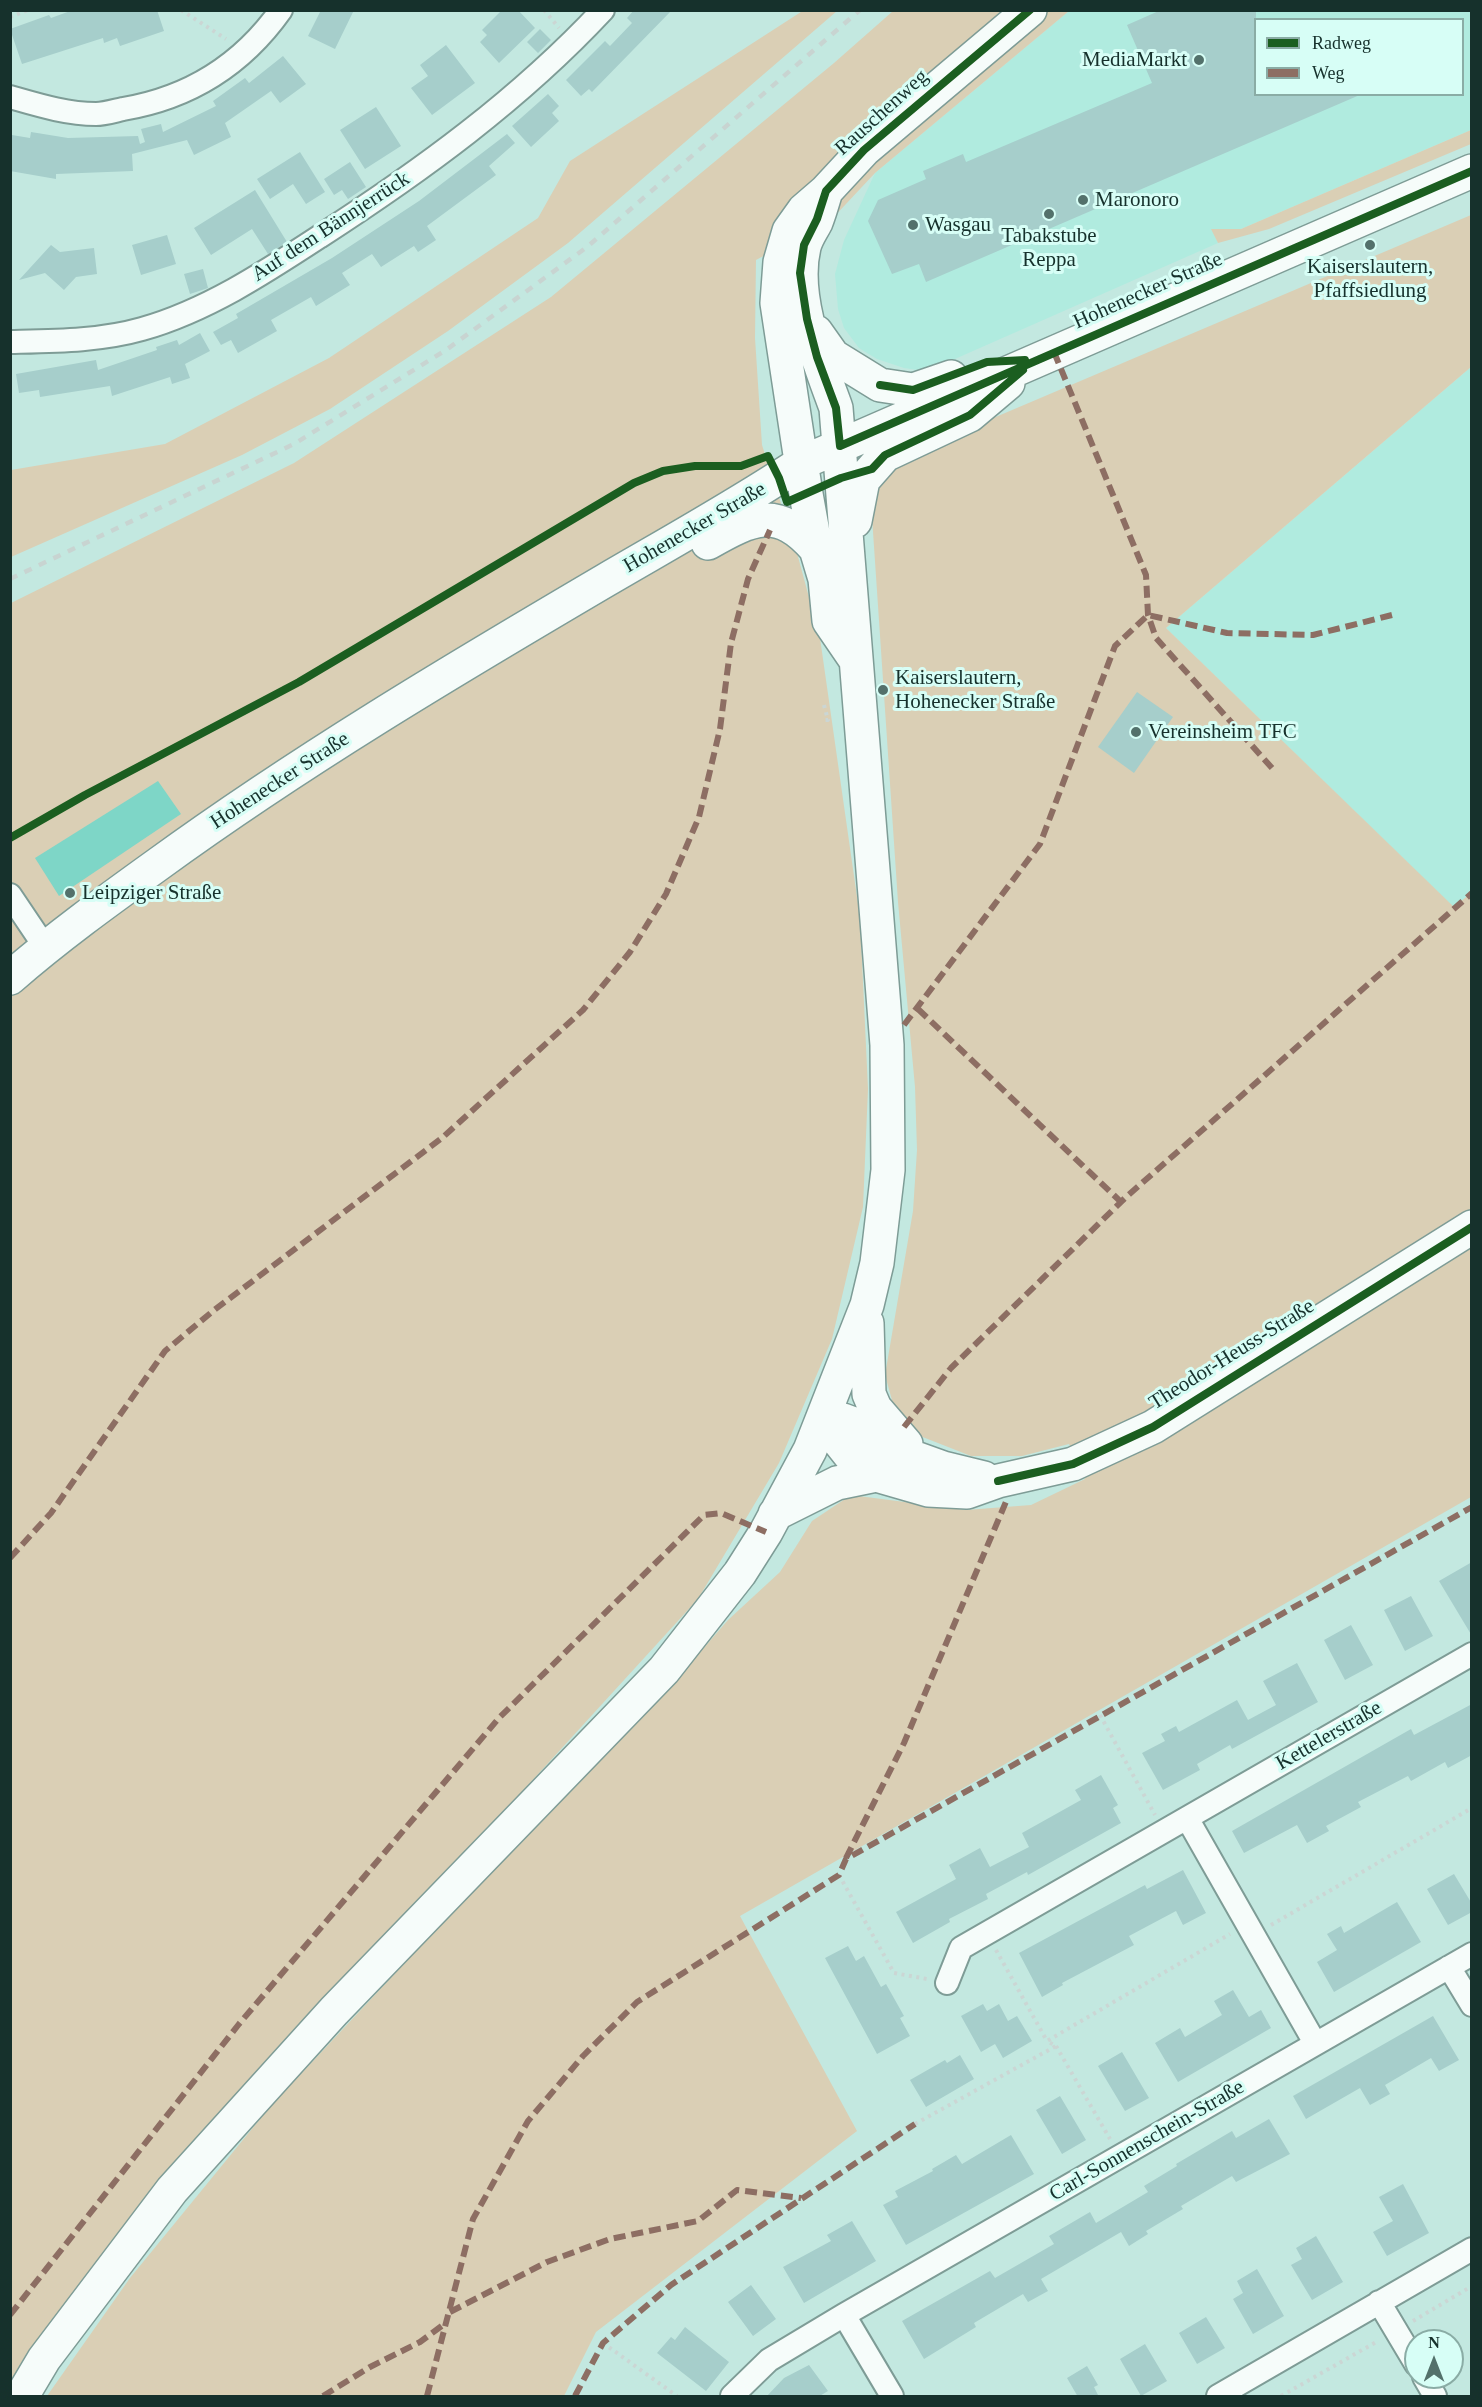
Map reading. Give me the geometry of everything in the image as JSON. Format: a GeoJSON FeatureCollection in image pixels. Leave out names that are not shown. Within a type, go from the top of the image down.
{"type":"FeatureCollection","features":[{"type":"Feature","properties":{"kind":"main road","name":"Rauschenweg"},"geometry":{"type":"LineString","coordinates":[[856,661],[829,621],[825,579],[816,549],[801,463],[777,303],[780,262],[789,231],[804,210],[826,191],[864,150],[1030,10]]}},
{"type":"Feature","properties":{"kind":"main road","name":"Hohenecker Straße"},"geometry":{"type":"LineString","coordinates":[[10,978],[45,947],[288,773],[801,463],[1472,171]]}},
{"type":"Feature","properties":{"kind":"main road","name":"Rauschenweg"},"geometry":{"type":"LineString","coordinates":[[826,191],[817,219],[804,245],[800,273],[807,319],[817,357],[836,408],[849,555]]}},
{"type":"Feature","properties":{"kind":"main road"},"geometry":{"type":"LineString","coordinates":[[807,319],[833,356],[880,385],[913,390],[987,362],[1036,359]]}},
{"type":"Feature","properties":{"kind":"main road"},"geometry":{"type":"LineString","coordinates":[[22,2397],[44,2359],[172,2190],[334,2011],[664,1670],[740,1573],[810,1450],[867,1305],[877,1263],[888,1170],[887,1045],[849,555],[863,480],[885,454],[970,415],[1036,359]]}},
{"type":"Feature","properties":{"kind":"main road"},"geometry":{"type":"LineString","coordinates":[[624,569],[675,561],[732,530],[760,519],[788,524],[806,537],[816,549]]}},
{"type":"Feature","properties":{"kind":"main road","name":"Theodor-Heuss-Straße"},"geometry":{"type":"LineString","coordinates":[[822,1420],[857,1464],[876,1475],[928,1490],[967,1492],[998,1481],[1073,1464],[1153,1427],[1472,1227]]}},
{"type":"Feature","properties":{"kind":"main road"},"geometry":{"type":"LineString","coordinates":[[867,1305],[869,1394],[875,1408],[923,1460]]}},
{"type":"Feature","properties":{"kind":"main road","name":"Theodor-Heuss-Straße"},"geometry":{"type":"LineString","coordinates":[[822,1420],[838,1419],[859,1426],[893,1450],[943,1468],[998,1481]]}},
{"type":"Feature","properties":{"kind":"main road"},"geometry":{"type":"LineString","coordinates":[[775,1514],[837,1483],[876,1475]]}},
{"type":"Feature","properties":{"kind":"street"},"geometry":{"type":"LineString","coordinates":[[10,97],[48,109],[96,114],[143,106],[192,89],[245,52],[267,30],[281,10]]}},
{"type":"Feature","properties":{"kind":"street","name":"Auf dem Bännjerrück"},"geometry":{"type":"LineString","coordinates":[[10,342],[74,340],[141,330],[211,302],[273,267],[396,187],[504,105],[572,43],[603,10]]}},
{"type":"Feature","properties":{"kind":"street"},"geometry":{"type":"LineString","coordinates":[[10,895],[45,947]]}},
{"type":"Feature","properties":{"kind":"street","name":"Kettelerstraße"},"geometry":{"type":"LineString","coordinates":[[947,1983],[961,1948],[1472,1654]]}},
{"type":"Feature","properties":{"kind":"street"},"geometry":{"type":"LineString","coordinates":[[1187,1818],[1249,1930],[1316,2043]]}},
{"type":"Feature","properties":{"kind":"street","name":"Carl-Sonnenschein-Straße"},"geometry":{"type":"LineString","coordinates":[[732,2397],[769,2360],[844,2315],[1472,1954]]}},
{"type":"Feature","properties":{"kind":"street"},"geometry":{"type":"LineString","coordinates":[[1449,1967],[1472,2005]]}},
{"type":"Feature","properties":{"kind":"street"},"geometry":{"type":"LineString","coordinates":[[1218,2397],[1472,2249]]}},
{"type":"Feature","properties":{"kind":"street"},"geometry":{"type":"LineString","coordinates":[[1379,2302],[1404,2344]]}},
{"type":"Feature","properties":{"kind":"street"},"geometry":{"type":"LineString","coordinates":[[844,2315],[892,2397]]}},
{"type":"Feature","properties":{"kind":"path"},"geometry":{"type":"LineString","coordinates":[[10,17],[28,10]]}},
{"type":"Feature","properties":{"kind":"path"},"geometry":{"type":"LineString","coordinates":[[181,10],[245,52]]}},
{"type":"Feature","properties":{"kind":"path"},"geometry":{"type":"LineString","coordinates":[[824,705],[828,720],[824,720]]}},
{"type":"Feature","properties":{"kind":"path"},"geometry":{"type":"LineString","coordinates":[[1100,1715],[1164,1831]]}},
{"type":"Feature","properties":{"kind":"path"},"geometry":{"type":"LineString","coordinates":[[1047,2041],[1472,1808]]}},
{"type":"Feature","properties":{"kind":"path"},"geometry":{"type":"LineString","coordinates":[[839,1875],[894,1973],[947,1983]]}},
{"type":"Feature","properties":{"kind":"path"},"geometry":{"type":"LineString","coordinates":[[987,1934],[1047,2041],[1056,2046],[1120,2156]]}},
{"type":"Feature","properties":{"kind":"path"},"geometry":{"type":"LineString","coordinates":[[915,2124],[1056,2046]]}},
{"type":"Feature","properties":{"kind":"path"},"geometry":{"type":"LineString","coordinates":[[603,2343],[676,2397]]}},
{"type":"Feature","properties":{"kind":"shaded area"},"geometry":{"type":"Polygon","coordinates":[[[804,10],[837,11],[568,243],[448,331],[330,409],[242,455],[11,557],[11,470],[165,444],[329,358],[538,218],[570,161],[804,10]]]}},
{"type":"Feature","properties":{"kind":"shaded area"},"geometry":{"type":"Polygon","coordinates":[[[893,11],[1069,11],[875,173],[831,220],[756,260],[755,338],[762,445],[797,553],[820,638],[860,918],[868,1089],[863,1207],[832,1339],[779,1463],[698,1599],[404,1921],[246,2085],[86,2275],[11,2384],[11,603],[294,463],[551,297],[834,63],[893,11]]]}},
{"type":"Feature","properties":{"kind":"shaded area"},"geometry":{"type":"Polygon","coordinates":[[[1069,11],[1471,11],[1471,130],[1241,229],[1212,229],[1218,243],[939,366],[918,370],[904,368],[877,359],[859,348],[844,328],[838,309],[835,274],[844,240],[875,173],[1069,11]]]}},
{"type":"Feature","properties":{"kind":"shaded area"},"geometry":{"type":"Polygon","coordinates":[[[1471,130],[1471,144],[1269,229],[1218,243],[1211,229],[1241,229],[1471,130]]]}},
{"type":"Feature","properties":{"kind":"shaded area"},"geometry":{"type":"Polygon","coordinates":[[[1471,215],[1471,367],[1166,628],[1454,907],[1471,893],[1471,1497],[740,1916],[857,2131],[596,2332],[564,2396],[47,2396],[130,2278],[269,2108],[458,1906],[668,1689],[728,1620],[780,1572],[812,1521],[851,1495],[966,1510],[1031,1505],[1085,1479],[1069,1444],[1022,1456],[971,1456],[920,1436],[895,1411],[885,1375],[913,1211],[917,1150],[915,1087],[898,902],[872,517],[878,493],[890,470],[918,450],[1471,215]]]}},
{"type":"Feature","properties":{"kind":"shaded area"},"geometry":{"type":"Polygon","coordinates":[[[1471,367],[1471,893],[1454,908],[1166,628],[1471,367]]]}},
{"type":"Feature","properties":{"kind":"shaded area"},"geometry":{"type":"Polygon","coordinates":[[[158,781],[181,814],[59,896],[35,858],[158,781]]]}},
{"type":"Feature","properties":{"kind":"building"},"geometry":{"type":"Polygon","coordinates":[[[73,10],[157,10],[164,31],[120,46],[117,38],[104,43],[103,38],[22,64],[10,29],[49,15],[51,18],[73,10]]]}},
{"type":"Feature","properties":{"kind":"building"},"geometry":{"type":"Polygon","coordinates":[[[321,10],[354,10],[335,49],[308,36],[321,10]]]}},
{"type":"Feature","properties":{"kind":"building"},"geometry":{"type":"Polygon","coordinates":[[[502,10],[518,10],[535,28],[499,63],[480,42],[487,35],[482,30],[502,10]]]}},
{"type":"Feature","properties":{"kind":"building"},"geometry":{"type":"Polygon","coordinates":[[[634,10],[672,10],[592,92],[589,89],[581,96],[566,80],[605,41],[610,46],[632,23],[627,18],[634,10]]]}},
{"type":"Feature","properties":{"kind":"building"},"geometry":{"type":"Polygon","coordinates":[[[1161,10],[1256,10],[1256,18],[1254,18],[1254,96],[1357,96],[926,282],[919,264],[892,274],[868,221],[878,200],[926,179],[923,171],[963,154],[966,162],[1152,83],[1127,25],[1161,10]]]}},
{"type":"Feature","properties":{"kind":"building"},"geometry":{"type":"Polygon","coordinates":[[[540,29],[551,40],[538,53],[527,42],[540,29]]]}},
{"type":"Feature","properties":{"kind":"building"},"geometry":{"type":"Polygon","coordinates":[[[446,45],[475,83],[432,115],[411,88],[428,76],[420,65],[446,45]]]}},
{"type":"Feature","properties":{"kind":"building"},"geometry":{"type":"Polygon","coordinates":[[[283,56],[306,84],[280,103],[271,91],[225,123],[231,137],[194,155],[187,140],[132,154],[133,171],[56,174],[56,179],[10,171],[12,135],[30,138],[31,132],[68,138],[138,136],[140,144],[145,142],[141,129],[161,124],[163,132],[216,106],[213,101],[245,78],[249,83],[283,56]]]}},
{"type":"Feature","properties":{"kind":"building"},"geometry":{"type":"Polygon","coordinates":[[[548,94],[559,106],[552,113],[559,121],[531,147],[512,126],[548,94]]]}},
{"type":"Feature","properties":{"kind":"building"},"geometry":{"type":"Polygon","coordinates":[[[376,107],[401,146],[365,169],[340,130],[376,107]]]}},
{"type":"Feature","properties":{"kind":"building"},"geometry":{"type":"Polygon","coordinates":[[[507,134],[515,143],[489,166],[496,175],[427,226],[436,240],[418,252],[414,246],[381,267],[372,254],[342,273],[350,285],[316,306],[311,297],[271,320],[277,331],[238,353],[231,340],[221,345],[213,332],[238,318],[236,314],[332,258],[419,201],[507,134]]]}},
{"type":"Feature","properties":{"kind":"building"},"geometry":{"type":"Polygon","coordinates":[[[300,152],[325,192],[306,204],[293,184],[270,199],[257,179],[300,152]]]}},
{"type":"Feature","properties":{"kind":"building"},"geometry":{"type":"Polygon","coordinates":[[[350,162],[366,187],[348,199],[342,190],[334,195],[324,179],[350,162]]]}},
{"type":"Feature","properties":{"kind":"building"},"geometry":{"type":"Polygon","coordinates":[[[255,190],[287,242],[268,254],[252,229],[211,255],[194,228],[255,190]]]}},
{"type":"Feature","properties":{"kind":"building"},"geometry":{"type":"Polygon","coordinates":[[[167,235],[176,264],[141,275],[132,245],[167,235]]]}},
{"type":"Feature","properties":{"kind":"building"},"geometry":{"type":"Polygon","coordinates":[[[51,245],[60,252],[94,248],[97,274],[76,277],[64,290],[45,273],[19,280],[51,245]]]}},
{"type":"Feature","properties":{"kind":"building"},"geometry":{"type":"Polygon","coordinates":[[[203,269],[208,288],[190,294],[184,274],[203,269]]]}},
{"type":"Feature","properties":{"kind":"building"},"geometry":{"type":"Polygon","coordinates":[[[200,333],[210,351],[185,364],[190,378],[172,384],[170,377],[112,396],[110,386],[40,397],[39,390],[19,393],[16,374],[96,360],[98,370],[157,350],[156,347],[177,340],[179,345],[200,333]]]}},
{"type":"Feature","properties":{"kind":"building","name":"Vereinsheim TFC"},"geometry":{"type":"Polygon","coordinates":[[[1137,692],[1173,717],[1134,773],[1098,747],[1137,692]]]}},
{"type":"Feature","properties":{"kind":"building"},"geometry":{"type":"Polygon","coordinates":[[[1472,1562],[1472,1636],[1439,1581],[1472,1562]]]}},
{"type":"Feature","properties":{"kind":"building"},"geometry":{"type":"Polygon","coordinates":[[[1411,1596],[1433,1636],[1405,1651],[1384,1610],[1411,1596]]]}},
{"type":"Feature","properties":{"kind":"building"},"geometry":{"type":"Polygon","coordinates":[[[1351,1625],[1373,1665],[1345,1680],[1324,1640],[1351,1625]]]}},
{"type":"Feature","properties":{"kind":"building"},"geometry":{"type":"Polygon","coordinates":[[[1297,1663],[1318,1702],[1232,1749],[1230,1745],[1197,1764],[1200,1770],[1163,1790],[1142,1753],[1165,1741],[1161,1734],[1176,1726],[1179,1732],[1237,1700],[1248,1720],[1276,1705],[1263,1681],[1297,1663]]]}},
{"type":"Feature","properties":{"kind":"building"},"geometry":{"type":"Polygon","coordinates":[[[1472,1704],[1472,1755],[1448,1768],[1445,1762],[1411,1781],[1408,1776],[1358,1802],[1361,1807],[1326,1826],[1329,1831],[1307,1843],[1297,1825],[1244,1853],[1232,1831],[1411,1729],[1414,1735],[1472,1704]]]}},
{"type":"Feature","properties":{"kind":"building"},"geometry":{"type":"Polygon","coordinates":[[[1101,1775],[1118,1805],[1113,1808],[1121,1823],[1028,1875],[1027,1872],[986,1894],[988,1899],[949,1919],[950,1922],[913,1943],[896,1912],[956,1879],[949,1865],[980,1848],[990,1867],[1029,1847],[1022,1833],[1081,1800],[1075,1790],[1101,1775]]]}},
{"type":"Feature","properties":{"kind":"building"},"geometry":{"type":"Polygon","coordinates":[[[1183,1870],[1206,1913],[1183,1925],[1176,1911],[1129,1936],[1134,1945],[1062,1983],[1063,1985],[1042,1997],[1019,1953],[1145,1885],[1147,1889],[1183,1870]]]}},
{"type":"Feature","properties":{"kind":"building"},"geometry":{"type":"Polygon","coordinates":[[[1454,1874],[1472,1904],[1472,1912],[1448,1925],[1427,1889],[1454,1874]]]}},
{"type":"Feature","properties":{"kind":"building"},"geometry":{"type":"Polygon","coordinates":[[[1397,1902],[1421,1942],[1334,1992],[1317,1962],[1337,1950],[1327,1934],[1341,1926],[1344,1933],[1397,1902]]]}},
{"type":"Feature","properties":{"kind":"building"},"geometry":{"type":"Polygon","coordinates":[[[848,1946],[856,1961],[864,1956],[881,1987],[886,1984],[904,2016],[900,2018],[910,2036],[877,2054],[825,1958],[848,1946]]]}},
{"type":"Feature","properties":{"kind":"building"},"geometry":{"type":"Polygon","coordinates":[[[1233,1990],[1249,2017],[1261,2010],[1271,2028],[1178,2082],[1155,2043],[1180,2028],[1185,2037],[1222,2015],[1214,2001],[1233,1990]]]}},
{"type":"Feature","properties":{"kind":"building"},"geometry":{"type":"Polygon","coordinates":[[[983,2004],[987,2011],[999,2004],[1008,2021],[1017,2016],[1032,2041],[1003,2058],[995,2044],[981,2052],[961,2016],[983,2004]]]}},
{"type":"Feature","properties":{"kind":"building"},"geometry":{"type":"Polygon","coordinates":[[[1433,2016],[1459,2060],[1439,2071],[1431,2058],[1385,2085],[1390,2094],[1370,2105],[1360,2088],[1306,2119],[1293,2096],[1433,2016]]]}},
{"type":"Feature","properties":{"kind":"building"},"geometry":{"type":"Polygon","coordinates":[[[1122,2052],[1149,2098],[1125,2111],[1098,2066],[1122,2052]]]}},
{"type":"Feature","properties":{"kind":"building"},"geometry":{"type":"Polygon","coordinates":[[[960,2055],[974,2079],[926,2107],[910,2080],[945,2060],[947,2063],[960,2055]]]}},
{"type":"Feature","properties":{"kind":"building"},"geometry":{"type":"Polygon","coordinates":[[[1060,2096],[1086,2140],[1062,2154],[1036,2110],[1060,2096]]]}},
{"type":"Feature","properties":{"kind":"building"},"geometry":{"type":"Polygon","coordinates":[[[1269,2119],[1290,2154],[1236,2182],[1232,2176],[1181,2206],[1183,2209],[1146,2231],[1148,2234],[1129,2246],[1121,2232],[1041,2279],[1048,2291],[1028,2302],[1023,2294],[974,2323],[976,2327],[924,2359],[902,2321],[990,2271],[995,2278],[1054,2244],[1049,2236],[1090,2212],[1096,2223],[1148,2192],[1144,2186],[1177,2166],[1176,2164],[1232,2131],[1236,2138],[1269,2119]]]}},
{"type":"Feature","properties":{"kind":"building"},"geometry":{"type":"Polygon","coordinates":[[[1011,2135],[1034,2174],[906,2245],[883,2205],[898,2197],[895,2191],[933,2171],[932,2169],[956,2155],[962,2164],[1011,2135]]]}},
{"type":"Feature","properties":{"kind":"building"},"geometry":{"type":"Polygon","coordinates":[[[1403,2184],[1429,2233],[1387,2256],[1373,2232],[1393,2221],[1379,2197],[1403,2184]]]}},
{"type":"Feature","properties":{"kind":"building"},"geometry":{"type":"Polygon","coordinates":[[[852,2221],[876,2261],[804,2303],[783,2267],[831,2241],[827,2235],[852,2221]]]}},
{"type":"Feature","properties":{"kind":"building"},"geometry":{"type":"Polygon","coordinates":[[[1316,2236],[1343,2282],[1312,2300],[1291,2265],[1302,2259],[1296,2248],[1316,2236]]]}},
{"type":"Feature","properties":{"kind":"building"},"geometry":{"type":"Polygon","coordinates":[[[1257,2269],[1284,2316],[1253,2334],[1233,2299],[1243,2293],[1237,2281],[1257,2269]]]}},
{"type":"Feature","properties":{"kind":"building"},"geometry":{"type":"Polygon","coordinates":[[[751,2285],[776,2319],[753,2336],[728,2302],[751,2285]]]}},
{"type":"Feature","properties":{"kind":"building"},"geometry":{"type":"Polygon","coordinates":[[[1206,2317],[1225,2348],[1197,2364],[1179,2333],[1206,2317]]]}},
{"type":"Feature","properties":{"kind":"building"},"geometry":{"type":"Polygon","coordinates":[[[685,2327],[729,2362],[706,2391],[657,2353],[671,2337],[675,2340],[685,2327]]]}},
{"type":"Feature","properties":{"kind":"building"},"geometry":{"type":"Polygon","coordinates":[[[1145,2344],[1167,2381],[1141,2396],[1120,2359],[1145,2344]]]}},
{"type":"Feature","properties":{"kind":"building"},"geometry":{"type":"Polygon","coordinates":[[[809,2365],[828,2391],[818,2397],[766,2397],[784,2378],[809,2365]]]}},
{"type":"Feature","properties":{"kind":"building"},"geometry":{"type":"Polygon","coordinates":[[[1087,2366],[1098,2385],[1094,2387],[1099,2397],[1078,2397],[1067,2378],[1087,2366]]]}},
{"type":"Feature","properties":{"kind":"railway"},"geometry":{"type":"LineString","coordinates":[[10,579],[294,444],[446,350],[587,247],[860,10]]}},
{"type":"Feature","properties":{"kind":"marked path"},"geometry":{"type":"LineString","coordinates":[[1054,352],[1146,575],[1148,615],[1156,638],[1272,768]]}},
{"type":"Feature","properties":{"kind":"marked path"},"geometry":{"type":"LineString","coordinates":[[10,1558],[51,1513],[165,1351],[213,1311],[442,1138],[583,1010],[630,952],[666,894],[699,817],[720,729],[731,643],[748,579],[770,530]]}},
{"type":"Feature","properties":{"kind":"marked path"},"geometry":{"type":"LineString","coordinates":[[904,1025],[1040,844],[1115,646],[1148,615],[1227,633],[1313,635],[1392,615]]}},
{"type":"Feature","properties":{"kind":"marked path"},"geometry":{"type":"LineString","coordinates":[[904,1427],[951,1368],[1125,1198],[1472,893]]}},
{"type":"Feature","properties":{"kind":"marked path"},"geometry":{"type":"LineString","coordinates":[[918,1009],[1121,1202]]}},
{"type":"Feature","properties":{"kind":"marked path"},"geometry":{"type":"LineString","coordinates":[[846,1858],[904,1743],[1008,1497]]}},
{"type":"Feature","properties":{"kind":"marked path"},"geometry":{"type":"LineString","coordinates":[[427,2396],[473,2219],[528,2121],[583,2056],[637,2002],[839,1875],[846,1859],[1472,1507]]}},
{"type":"Feature","properties":{"kind":"marked path"},"geometry":{"type":"LineString","coordinates":[[10,2315],[239,2024],[499,1718],[704,1515],[721,1513],[766,1532]]}},
{"type":"Feature","properties":{"kind":"marked path"},"geometry":{"type":"LineString","coordinates":[[575,2396],[603,2343],[671,2285],[915,2124]]}},
{"type":"Feature","properties":{"kind":"marked path"},"geometry":{"type":"LineString","coordinates":[[450,2312],[547,2262],[610,2239],[698,2221],[737,2190],[801,2198]]}},
{"type":"Feature","properties":{"kind":"marked path"},"geometry":{"type":"LineString","coordinates":[[323,2396],[370,2367],[420,2342],[447,2322]]}},
{"type":"Feature","properties":{"kind":"cycle path"},"geometry":{"type":"LineString","coordinates":[[1030,10],[864,150],[826,191],[817,219],[804,245],[800,273],[807,319],[817,357],[836,408],[840,446],[1472,171]]}},
{"type":"Feature","properties":{"kind":"cycle path"},"geometry":{"type":"LineString","coordinates":[[880,385],[913,390],[987,362],[1025,360]]}},
{"type":"Feature","properties":{"kind":"cycle path"},"geometry":{"type":"LineString","coordinates":[[10,838],[85,795],[299,682],[634,483],[663,471],[695,466],[741,466],[768,456],[787,502],[841,478],[872,469],[885,455],[970,415],[1023,370]]}},
{"type":"Feature","properties":{"kind":"cycle path"},"geometry":{"type":"LineString","coordinates":[[998,1481],[1073,1464],[1153,1427],[1472,1227]]}},
{"type":"Feature","properties":{"kind":"place","name":"MediaMarkt"},"geometry":{"type":"Point","coordinates":[1199,60]}},
{"type":"Feature","properties":{"kind":"place","name":"Maronoro"},"geometry":{"type":"Point","coordinates":[1083,200]}},
{"type":"Feature","properties":{"kind":"place","name":"Tabakstube Reppa"},"geometry":{"type":"Point","coordinates":[1049,214]}},
{"type":"Feature","properties":{"kind":"place","name":"Wasgau"},"geometry":{"type":"Point","coordinates":[913,225]}},
{"type":"Feature","properties":{"kind":"place","name":"Kaiserslautern, Pfaffsiedlung"},"geometry":{"type":"Point","coordinates":[1370,245]}},
{"type":"Feature","properties":{"kind":"place","name":"Kaiserslautern, Hohenecker Straße"},"geometry":{"type":"Point","coordinates":[883,690]}},
{"type":"Feature","properties":{"kind":"place","name":"Vereinsheim TFC"},"geometry":{"type":"Point","coordinates":[1136,732]}},
{"type":"Feature","properties":{"kind":"place","name":"Leipziger Straße"},"geometry":{"type":"Point","coordinates":[70,893]}}]}
